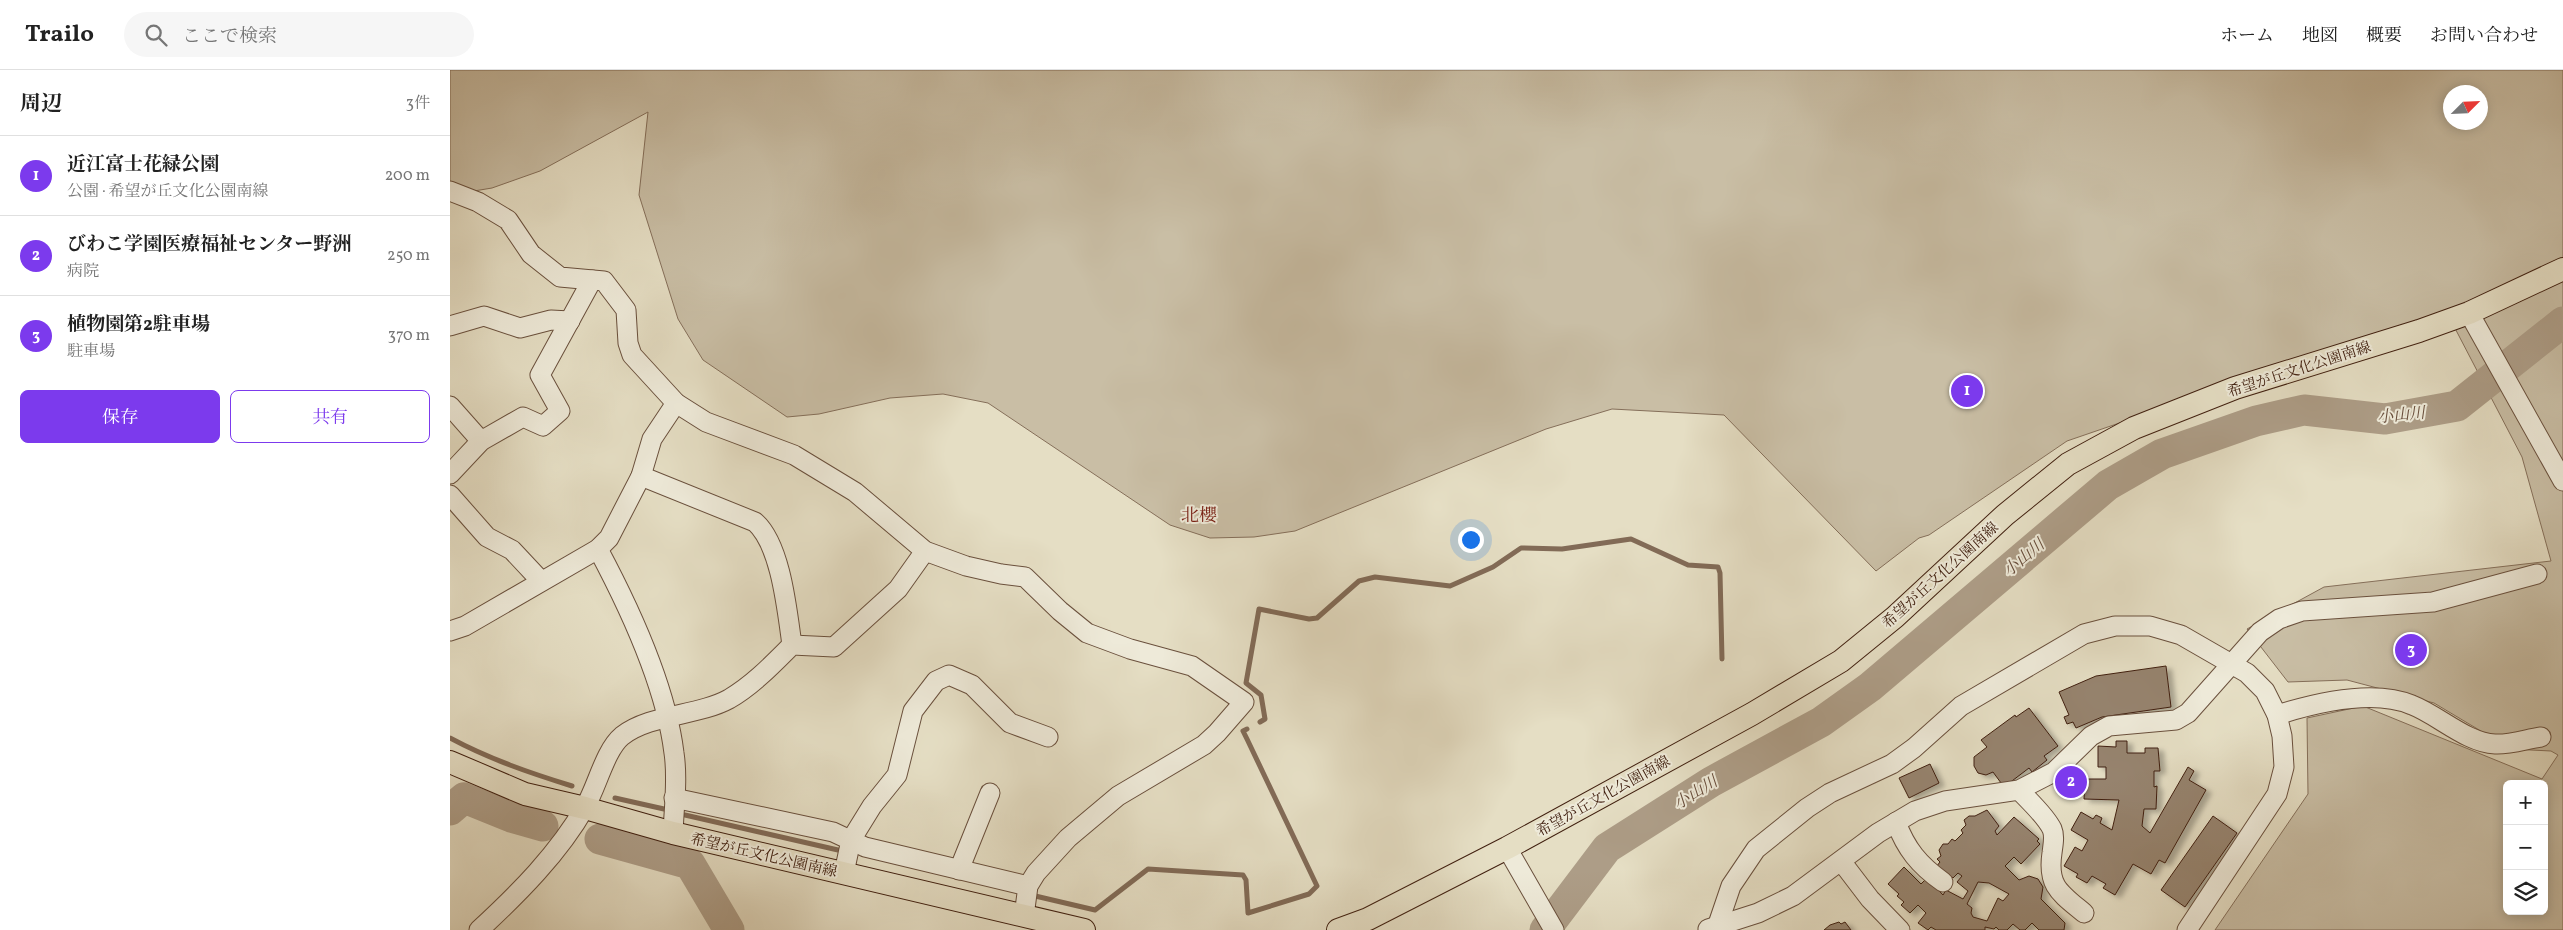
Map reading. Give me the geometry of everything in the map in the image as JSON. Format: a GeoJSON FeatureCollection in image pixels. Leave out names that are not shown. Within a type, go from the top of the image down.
{"type":"FeatureCollection","features":[{"type":"Feature","properties":{"kind":"main road","name":"希望が丘文化公園南線"},"geometry":{"type":"LineString","coordinates":[[1338,930],[1368,919],[1507,848],[1752,714],[1841,661],[1895,617],[2005,515],[2061,470],[2134,428],[2235,388],[2419,331],[2468,313],[2563,269]]}},
{"type":"Feature","properties":{"kind":"main road","name":"希望が丘文化公園南線"},"geometry":{"type":"LineString","coordinates":[[450,762],[525,794],[585,808],[673,833],[1024,916],[1050,926],[1084,930]]}},
{"type":"Feature","properties":{"kind":"street"},"geometry":{"type":"LineString","coordinates":[[450,191],[478,202],[508,220],[531,254],[560,278],[604,281],[626,310],[628,343],[632,355],[676,403],[706,422],[794,455],[855,492],[925,551],[966,566],[1025,577],[1060,611],[1087,633],[1130,649],[1192,666],[1244,702],[1204,745],[1118,796],[1090,817],[1036,873],[1028,886],[1024,916]]}},
{"type":"Feature","properties":{"kind":"street"},"geometry":{"type":"LineString","coordinates":[[450,474],[481,442],[523,417],[542,426],[560,411],[540,375],[592,280]]}},
{"type":"Feature","properties":{"kind":"street"},"geometry":{"type":"LineString","coordinates":[[2468,313],[2563,481]]}},
{"type":"Feature","properties":{"kind":"street"},"geometry":{"type":"LineString","coordinates":[[450,326],[484,316],[520,328],[551,320],[570,321]]}},
{"type":"Feature","properties":{"kind":"street"},"geometry":{"type":"LineString","coordinates":[[450,631],[466,626],[598,549],[609,538],[641,476],[652,439],[676,403]]}},
{"type":"Feature","properties":{"kind":"street"},"geometry":{"type":"LineString","coordinates":[[450,406],[481,442]]}},
{"type":"Feature","properties":{"kind":"street"},"geometry":{"type":"LineString","coordinates":[[641,476],[755,522],[764,530],[781,578],[792,645]]}},
{"type":"Feature","properties":{"kind":"street"},"geometry":{"type":"LineString","coordinates":[[450,495],[487,537],[512,550],[541,581]]}},
{"type":"Feature","properties":{"kind":"street"},"geometry":{"type":"LineString","coordinates":[[598,549],[625,599],[668,719],[675,755],[673,833]]}},
{"type":"Feature","properties":{"kind":"street"},"geometry":{"type":"LineString","coordinates":[[479,930],[510,901],[557,846],[585,808],[612,749],[622,736],[645,725],[728,699],[761,676],[792,645],[834,647],[898,589],[925,551]]}},
{"type":"Feature","properties":{"kind":"street"},"geometry":{"type":"LineString","coordinates":[[1713,929],[1758,913],[1793,896],[1896,822],[1915,811],[1945,801],[2019,790],[2054,772],[2091,736],[2109,726],[2176,720],[2188,713],[2260,632],[2279,619],[2302,612],[2433,602],[2537,574]]}},
{"type":"Feature","properties":{"kind":"street"},"geometry":{"type":"LineString","coordinates":[[1713,929],[1731,886],[1756,849],[1807,808],[1830,793],[1892,764],[1914,748],[1961,706],[2084,634],[2115,626],[2150,626],[2181,635],[2248,673],[2264,691],[2276,714],[2282,736],[2284,767],[2277,794],[2187,930]]}},
{"type":"Feature","properties":{"kind":"street"},"geometry":{"type":"LineString","coordinates":[[844,873],[851,840],[872,806],[897,775],[913,711],[936,681],[949,675],[972,685],[1010,722],[1048,737]]}},
{"type":"Feature","properties":{"kind":"street"},"geometry":{"type":"LineString","coordinates":[[2276,714],[2320,703],[2353,699],[2388,699],[2412,704],[2469,736],[2495,744],[2541,737]]}},
{"type":"Feature","properties":{"kind":"street"},"geometry":{"type":"LineString","coordinates":[[2019,790],[2044,818],[2052,831],[2054,842],[2050,867],[2052,882],[2084,913]]}},
{"type":"Feature","properties":{"kind":"street"},"geometry":{"type":"LineString","coordinates":[[959,870],[990,793]]}},
{"type":"Feature","properties":{"kind":"street"},"geometry":{"type":"LineString","coordinates":[[674,798],[833,832],[865,847],[1028,886]]}},
{"type":"Feature","properties":{"kind":"street"},"geometry":{"type":"LineString","coordinates":[[1896,822],[1903,842],[1915,860],[1943,882]]}},
{"type":"Feature","properties":{"kind":"street"},"geometry":{"type":"LineString","coordinates":[[1507,848],[1554,930]]}},
{"type":"Feature","properties":{"kind":"street"},"geometry":{"type":"LineString","coordinates":[[1841,861],[1870,899],[1900,930]]}},
{"type":"Feature","properties":{"kind":"shaded area"},"geometry":{"type":"Polygon","coordinates":[[[450,70],[2563,70],[2563,930],[2215,930],[2308,794],[2307,718],[2363,706],[2542,779],[2558,755],[2551,751],[2511,749],[2434,703],[2347,680],[2288,682],[2247,629],[2324,587],[2551,561],[2522,457],[2446,311],[2067,441],[1929,535],[1919,538],[1876,571],[1724,415],[1612,409],[1546,429],[1295,531],[1254,537],[1210,538],[1170,525],[988,403],[943,394],[890,398],[819,414],[787,417],[703,360],[678,319],[639,195],[648,112],[540,171],[492,188],[450,195],[450,70]]]}},
{"type":"Feature","properties":{"kind":"building"},"geometry":{"type":"Polygon","coordinates":[[[2166,666],[2171,707],[2102,717],[2076,728],[2073,722],[2067,724],[2064,717],[2069,715],[2059,692],[2096,676],[2166,666]]]}},
{"type":"Feature","properties":{"kind":"building"},"geometry":{"type":"Polygon","coordinates":[[[2029,708],[2058,746],[2044,756],[2047,760],[2032,772],[2029,768],[2004,787],[1993,772],[1986,775],[1978,773],[1974,766],[1974,757],[1987,747],[1981,740],[2015,715],[2016,717],[2029,708]]]}},
{"type":"Feature","properties":{"kind":"building"},"geometry":{"type":"Polygon","coordinates":[[[2116,741],[2127,741],[2127,753],[2145,753],[2145,748],[2158,748],[2160,771],[2154,771],[2154,787],[2157,786],[2156,809],[2144,809],[2142,826],[2150,833],[2188,767],[2194,771],[2189,780],[2206,790],[2165,863],[2159,860],[2151,874],[2133,864],[2115,895],[2103,888],[2106,884],[2092,876],[2087,883],[2076,877],[2078,874],[2064,866],[2075,847],[2082,851],[2088,840],[2071,830],[2081,812],[2093,819],[2096,815],[2102,818],[2100,823],[2112,830],[2119,800],[2084,799],[2085,779],[2106,779],[2106,767],[2098,767],[2098,746],[2116,747],[2116,741]]]}},
{"type":"Feature","properties":{"kind":"building"},"geometry":{"type":"Polygon","coordinates":[[[1930,764],[1939,783],[1909,798],[1899,778],[1930,764]]]}},
{"type":"Feature","properties":{"kind":"building"},"geometry":{"type":"Polygon","coordinates":[[[1987,810],[1999,826],[1995,831],[1997,835],[2014,817],[2039,839],[2037,841],[2040,844],[2021,864],[2014,857],[2005,866],[2019,880],[2029,876],[2038,879],[2043,887],[2041,899],[2065,923],[2064,930],[2039,930],[2032,923],[2025,930],[2020,930],[2013,924],[2007,930],[1985,927],[1985,930],[1936,930],[1931,927],[1928,930],[1918,923],[1926,913],[1918,905],[1910,913],[1901,905],[1904,902],[1897,896],[1899,894],[1888,884],[1904,867],[1921,884],[1927,878],[1943,895],[1946,890],[1963,899],[1968,891],[1957,882],[1962,876],[1958,873],[1953,878],[1936,867],[1940,862],[1937,859],[1941,856],[1939,850],[1943,844],[1948,844],[1952,839],[1955,841],[1963,833],[1961,830],[1966,825],[1964,820],[1969,816],[1975,816],[1987,810]],[[1978,882],[1967,904],[1972,908],[1971,913],[1973,917],[1987,921],[1998,898],[2003,901],[2009,894],[1989,883],[1978,882]]]}},
{"type":"Feature","properties":{"kind":"building"},"geometry":{"type":"Polygon","coordinates":[[[2213,816],[2237,833],[2185,907],[2161,890],[2213,816]]]}},
{"type":"Feature","properties":{"kind":"building"},"geometry":{"type":"Polygon","coordinates":[[[1839,922],[1841,924],[1845,922],[1851,930],[1824,930],[1830,925],[1839,922]]]}},
{"type":"Feature","properties":{"kind":"waterway","name":"小山川"},"geometry":{"type":"LineString","coordinates":[[1545,930],[1607,848],[1711,782],[1821,722],[1870,687],[2108,485],[2162,454],[2256,421],[2304,410],[2385,419],[2457,406],[2563,322]]}},
{"type":"Feature","properties":{"kind":"waterway"},"geometry":{"type":"LineString","coordinates":[[1260,722],[1265,719],[1261,695],[1246,683],[1259,609],[1309,619],[1317,618],[1359,581],[1375,577],[1450,586],[1493,567],[1521,548],[1562,549],[1631,539],[1688,565],[1718,567],[1720,573],[1722,659]]}},
{"type":"Feature","properties":{"kind":"waterway"},"geometry":{"type":"LineString","coordinates":[[1031,895],[1095,910],[1148,869],[1243,875],[1246,880],[1248,913],[1309,894],[1317,886],[1243,731],[1247,729]]}},
{"type":"Feature","properties":{"kind":"waterway"},"geometry":{"type":"LineString","coordinates":[[450,738],[510,765],[572,786]]}},
{"type":"Feature","properties":{"kind":"waterway"},"geometry":{"type":"LineString","coordinates":[[450,810],[464,798],[511,817],[543,826]]}},
{"type":"Feature","properties":{"kind":"waterway"},"geometry":{"type":"LineString","coordinates":[[615,798],[664,809]]}},
{"type":"Feature","properties":{"kind":"waterway"},"geometry":{"type":"LineString","coordinates":[[685,815],[838,850]]}},
{"type":"Feature","properties":{"kind":"waterway"},"geometry":{"type":"LineString","coordinates":[[600,839],[690,864],[729,930]]}},
{"type":"Feature","properties":{"kind":"place","name":"近江富士花緑公園"},"geometry":{"type":"Point","coordinates":[1967,391]}},
{"type":"Feature","properties":{"kind":"place","name":"植物園第2駐車場"},"geometry":{"type":"Point","coordinates":[2411,650]}},
{"type":"Feature","properties":{"kind":"place","name":"びわこ学園医療福祉センター野洲"},"geometry":{"type":"Point","coordinates":[2071,782]}},
{"type":"Feature","properties":{"kind":"district","name":"北櫻"},"geometry":{"type":"Point","coordinates":[1199,515]}}]}
